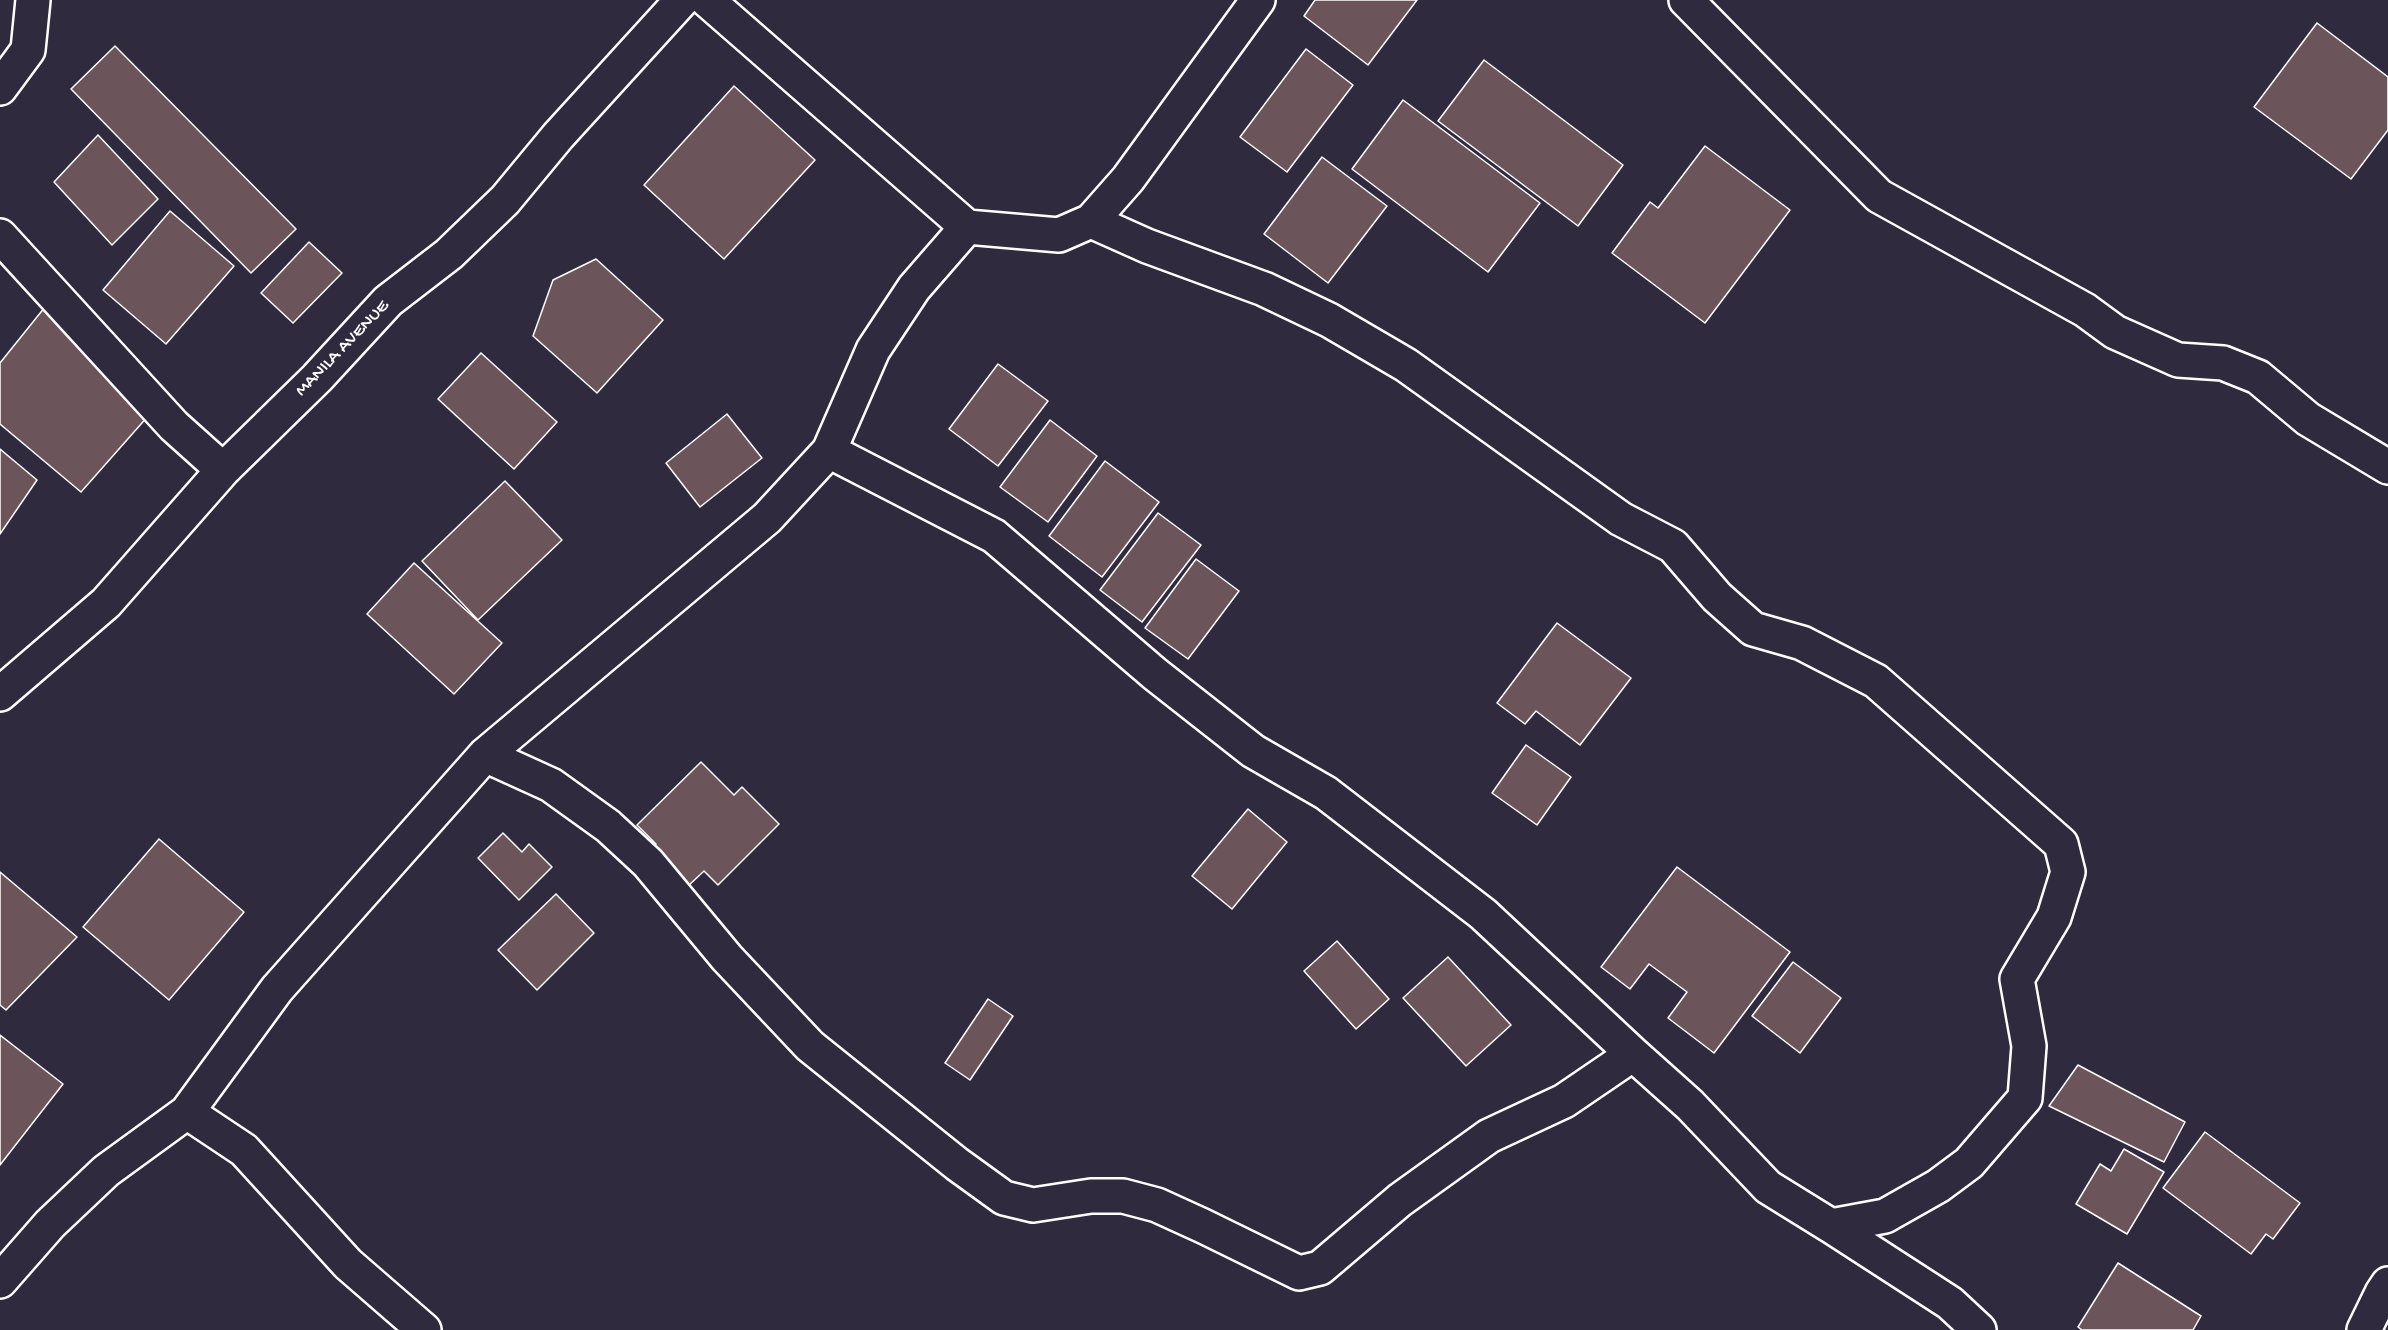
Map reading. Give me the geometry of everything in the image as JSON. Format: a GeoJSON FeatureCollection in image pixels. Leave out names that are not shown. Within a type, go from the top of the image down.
{"type":"FeatureCollection","features":[{"type":"Feature","properties":{"kind":"street"},"geometry":{"type":"LineString","coordinates":[[0,88],[28,50],[33,0]]}},
{"type":"Feature","properties":{"kind":"street","name":"MANILA AVENUE"},"geometry":{"type":"LineString","coordinates":[[0,694],[106,603],[223,470],[317,378],[388,301],[449,254],[505,200],[558,136],[682,0]]}},
{"type":"Feature","properties":{"kind":"street"},"geometry":{"type":"LineString","coordinates":[[707,0],[967,227],[1059,235],[1091,221],[1128,179],[1258,0]]}},
{"type":"Feature","properties":{"kind":"street"},"geometry":{"type":"LineString","coordinates":[[1686,0],[1879,196],[2085,310],[2115,332],[2178,360],[2223,363],[2258,377],[2308,419],[2388,467]]}},
{"type":"Feature","properties":{"kind":"street"},"geometry":{"type":"LineString","coordinates":[[1091,221],[1147,246],[1264,289],[1329,320],[1406,365],[1621,519],[1673,546],[1717,597],[1753,629],[1802,643],[1875,681],[2061,844],[2068,872],[2054,917],[2017,979],[2029,1046],[2025,1098],[1969,1163],[1938,1186],[1885,1216],[1831,1226]]}},
{"type":"Feature","properties":{"kind":"street"},"geometry":{"type":"LineString","coordinates":[[0,1281],[50,1224],[106,1171],[187,1112],[276,989],[485,754],[767,518],[829,451],[873,350],[914,288],[967,227]]}},
{"type":"Feature","properties":{"kind":"street"},"geometry":{"type":"LineString","coordinates":[[0,236],[174,426],[223,470]]}},
{"type":"Feature","properties":{"kind":"street"},"geometry":{"type":"LineString","coordinates":[[829,451],[994,536],[1155,674],[1253,751],[1326,793],[1483,914],[1690,1105],[1768,1187],[1950,1303],[1979,1330]]}},
{"type":"Feature","properties":{"kind":"street"},"geometry":{"type":"LineString","coordinates":[[485,754],[551,786],[608,826],[648,863],[728,958],[810,1046],[957,1164],[1004,1198],[1033,1205],[1091,1196],[1123,1196],[1157,1205],[1299,1273],[1320,1268],[1400,1200],[1489,1136],[1564,1101],[1633,1054]]}},
{"type":"Feature","properties":{"kind":"street"},"geometry":{"type":"LineString","coordinates":[[187,1112],[244,1150],[348,1264],[424,1330]]}},
{"type":"Feature","properties":{"kind":"street"},"geometry":{"type":"LineString","coordinates":[[2364,1330],[2388,1284]]}},
{"type":"Feature","properties":{"kind":"building"},"geometry":{"type":"Polygon","coordinates":[[[1315,0],[1417,0],[1368,65],[1304,16],[1315,0]]]}},
{"type":"Feature","properties":{"kind":"building"},"geometry":{"type":"Polygon","coordinates":[[[2317,23],[2388,77],[2388,130],[2351,179],[2254,107],[2317,23]]]}},
{"type":"Feature","properties":{"kind":"building"},"geometry":{"type":"Polygon","coordinates":[[[115,46],[296,229],[251,273],[71,89],[115,46]]]}},
{"type":"Feature","properties":{"kind":"building"},"geometry":{"type":"Polygon","coordinates":[[[1306,49],[1353,85],[1287,172],[1240,137],[1306,49]]]}},
{"type":"Feature","properties":{"kind":"building"},"geometry":{"type":"Polygon","coordinates":[[[1484,60],[1623,165],[1578,226],[1438,121],[1484,60]]]}},
{"type":"Feature","properties":{"kind":"building"},"geometry":{"type":"Polygon","coordinates":[[[734,86],[815,160],[724,259],[644,185],[734,86]]]}},
{"type":"Feature","properties":{"kind":"building"},"geometry":{"type":"Polygon","coordinates":[[[1403,100],[1540,203],[1488,272],[1352,169],[1403,100]]]}},
{"type":"Feature","properties":{"kind":"building"},"geometry":{"type":"Polygon","coordinates":[[[98,135],[158,199],[112,245],[54,182],[98,135]]]}},
{"type":"Feature","properties":{"kind":"building"},"geometry":{"type":"Polygon","coordinates":[[[1705,146],[1790,210],[1705,323],[1612,253],[1650,202],[1658,208],[1705,146]]]}},
{"type":"Feature","properties":{"kind":"building"},"geometry":{"type":"Polygon","coordinates":[[[1322,157],[1387,206],[1328,283],[1264,234],[1322,157]]]}},
{"type":"Feature","properties":{"kind":"building"},"geometry":{"type":"Polygon","coordinates":[[[170,211],[234,266],[166,344],[103,290],[170,211]]]}},
{"type":"Feature","properties":{"kind":"building"},"geometry":{"type":"Polygon","coordinates":[[[309,242],[342,273],[293,323],[261,293],[309,242]]]}},
{"type":"Feature","properties":{"kind":"building"},"geometry":{"type":"Polygon","coordinates":[[[596,259],[663,320],[597,393],[533,336],[553,280],[596,259]]]}},
{"type":"Feature","properties":{"kind":"building"},"geometry":{"type":"Polygon","coordinates":[[[45,307],[149,415],[81,492],[0,424],[0,363],[45,307]]]}},
{"type":"Feature","properties":{"kind":"building"},"geometry":{"type":"Polygon","coordinates":[[[481,353],[557,422],[514,469],[438,399],[481,353]]]}},
{"type":"Feature","properties":{"kind":"building"},"geometry":{"type":"Polygon","coordinates":[[[998,364],[1048,401],[998,466],[949,429],[998,364]]]}},
{"type":"Feature","properties":{"kind":"building"},"geometry":{"type":"Polygon","coordinates":[[[727,414],[762,458],[700,507],[666,463],[727,414]]]}},
{"type":"Feature","properties":{"kind":"building"},"geometry":{"type":"Polygon","coordinates":[[[1050,420],[1097,456],[1048,522],[1000,487],[1050,420]]]}},
{"type":"Feature","properties":{"kind":"building"},"geometry":{"type":"Polygon","coordinates":[[[0,449],[37,480],[0,534],[0,449]]]}},
{"type":"Feature","properties":{"kind":"building"},"geometry":{"type":"Polygon","coordinates":[[[1105,461],[1159,502],[1102,577],[1049,536],[1105,461]]]}},
{"type":"Feature","properties":{"kind":"building"},"geometry":{"type":"Polygon","coordinates":[[[505,481],[562,540],[478,620],[422,561],[505,481]]]}},
{"type":"Feature","properties":{"kind":"building"},"geometry":{"type":"Polygon","coordinates":[[[1158,513],[1201,545],[1142,622],[1100,590],[1158,513]]]}},
{"type":"Feature","properties":{"kind":"building"},"geometry":{"type":"Polygon","coordinates":[[[1196,559],[1239,591],[1188,659],[1145,628],[1196,559]]]}},
{"type":"Feature","properties":{"kind":"building"},"geometry":{"type":"Polygon","coordinates":[[[414,563],[502,643],[454,694],[367,614],[414,563]]]}},
{"type":"Feature","properties":{"kind":"building"},"geometry":{"type":"Polygon","coordinates":[[[1557,623],[1631,678],[1580,745],[1536,711],[1525,724],[1497,703],[1557,623]]]}},
{"type":"Feature","properties":{"kind":"building"},"geometry":{"type":"Polygon","coordinates":[[[1526,745],[1571,777],[1537,825],[1492,793],[1526,745]]]}},
{"type":"Feature","properties":{"kind":"building"},"geometry":{"type":"Polygon","coordinates":[[[701,762],[734,795],[742,787],[779,824],[718,885],[704,871],[687,887],[650,851],[656,844],[637,825],[701,762]]]}},
{"type":"Feature","properties":{"kind":"building"},"geometry":{"type":"Polygon","coordinates":[[[1248,809],[1287,842],[1232,909],[1192,876],[1248,809]]]}},
{"type":"Feature","properties":{"kind":"building"},"geometry":{"type":"Polygon","coordinates":[[[503,833],[522,852],[529,844],[552,867],[519,900],[478,858],[503,833]]]}},
{"type":"Feature","properties":{"kind":"building"},"geometry":{"type":"Polygon","coordinates":[[[159,839],[244,912],[169,1000],[83,927],[159,839]]]}},
{"type":"Feature","properties":{"kind":"building"},"geometry":{"type":"Polygon","coordinates":[[[1677,867],[1790,952],[1714,1053],[1668,1018],[1687,992],[1649,964],[1630,989],[1601,967],[1677,867]]]}},
{"type":"Feature","properties":{"kind":"building"},"geometry":{"type":"Polygon","coordinates":[[[0,872],[77,937],[6,1010],[0,1005],[0,872]]]}},
{"type":"Feature","properties":{"kind":"building"},"geometry":{"type":"Polygon","coordinates":[[[556,894],[594,933],[537,990],[498,950],[556,894]]]}},
{"type":"Feature","properties":{"kind":"building"},"geometry":{"type":"Polygon","coordinates":[[[1337,941],[1389,999],[1356,1029],[1304,971],[1337,941]]]}},
{"type":"Feature","properties":{"kind":"building"},"geometry":{"type":"Polygon","coordinates":[[[1448,957],[1511,1025],[1466,1066],[1403,998],[1448,957]]]}},
{"type":"Feature","properties":{"kind":"building"},"geometry":{"type":"Polygon","coordinates":[[[1793,962],[1841,998],[1800,1053],[1752,1016],[1793,962]]]}},
{"type":"Feature","properties":{"kind":"building"},"geometry":{"type":"Polygon","coordinates":[[[988,999],[1013,1016],[970,1080],[945,1063],[988,999]]]}},
{"type":"Feature","properties":{"kind":"building"},"geometry":{"type":"Polygon","coordinates":[[[0,1035],[63,1084],[0,1165],[0,1035]]]}},
{"type":"Feature","properties":{"kind":"building"},"geometry":{"type":"Polygon","coordinates":[[[2078,1065],[2185,1122],[2164,1162],[2049,1106],[2078,1065]]]}},
{"type":"Feature","properties":{"kind":"building"},"geometry":{"type":"Polygon","coordinates":[[[2205,1132],[2300,1203],[2273,1239],[2266,1234],[2251,1254],[2163,1188],[2205,1132]]]}},
{"type":"Feature","properties":{"kind":"building"},"geometry":{"type":"Polygon","coordinates":[[[2124,1149],[2164,1172],[2127,1234],[2076,1204],[2100,1164],[2111,1171],[2124,1149]]]}},
{"type":"Feature","properties":{"kind":"building"},"geometry":{"type":"Polygon","coordinates":[[[2118,1263],[2201,1316],[2193,1330],[2082,1330],[2078,1327],[2118,1263]]]}}]}
